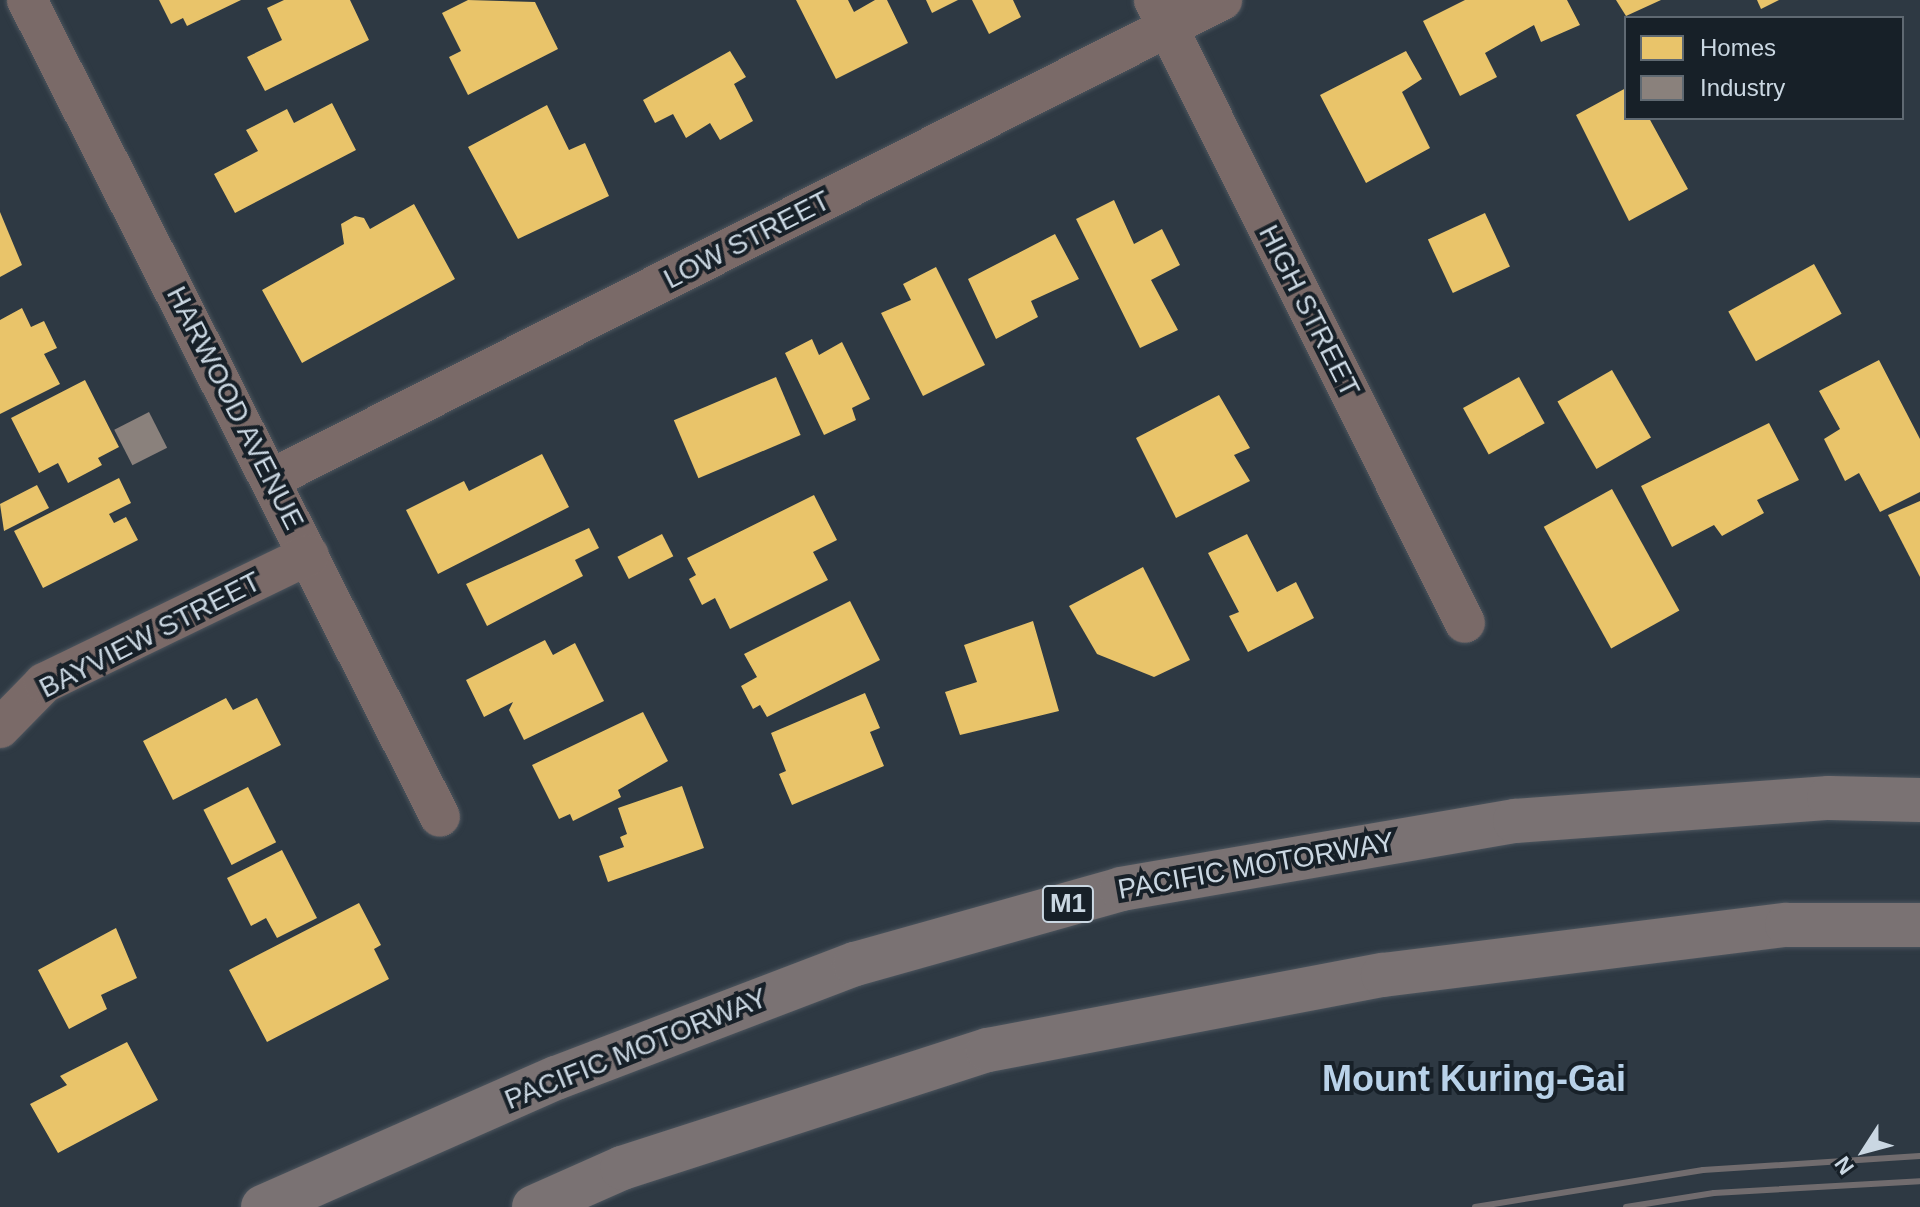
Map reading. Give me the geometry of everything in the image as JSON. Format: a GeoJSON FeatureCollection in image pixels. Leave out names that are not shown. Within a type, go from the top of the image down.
{"type":"FeatureCollection","features":[{"type":"Feature","properties":{"kind":"highway","name":"PACIFIC MOTORWAY"},"geometry":{"type":"LineString","coordinates":[[263,1207],[556,1078],[855,964],[1121,889],[1515,821],[1829,798],[1920,800]]}},
{"type":"Feature","properties":{"kind":"highway"},"geometry":{"type":"LineString","coordinates":[[534,1207],[622,1168],[988,1050],[1383,975],[1787,925],[1920,925]]}},
{"type":"Feature","properties":{"kind":"street","name":"LOW STREET"},"geometry":{"type":"LineString","coordinates":[[271,479],[1161,14],[1222,0]]}},
{"type":"Feature","properties":{"kind":"street","name":"HARWOOD AVENUE"},"geometry":{"type":"LineString","coordinates":[[19,9],[271,479],[440,817]]}},
{"type":"Feature","properties":{"kind":"street","name":"HIGH STREET"},"geometry":{"type":"LineString","coordinates":[[1161,14],[1465,623]]}},
{"type":"Feature","properties":{"kind":"street","name":"BAYVIEW STREET"},"geometry":{"type":"LineString","coordinates":[[0,728],[44,683],[309,555]]}},
{"type":"Feature","properties":{"kind":"building: Homes"},"geometry":{"type":"Polygon","coordinates":[[[159,0],[241,0],[187,26],[183,18],[171,24],[159,0]]]}},
{"type":"Feature","properties":{"kind":"building: Homes"},"geometry":{"type":"Polygon","coordinates":[[[284,0],[350,0],[369,40],[265,91],[247,57],[282,40],[267,8],[284,0]]]}},
{"type":"Feature","properties":{"kind":"building: Homes"},"geometry":{"type":"Polygon","coordinates":[[[468,0],[535,2],[558,49],[468,95],[449,57],[461,51],[442,13],[468,0]]]}},
{"type":"Feature","properties":{"kind":"building: Homes"},"geometry":{"type":"Polygon","coordinates":[[[796,0],[848,0],[854,12],[875,0],[887,0],[908,43],[836,79],[796,0]]]}},
{"type":"Feature","properties":{"kind":"building: Homes"},"geometry":{"type":"Polygon","coordinates":[[[926,0],[958,0],[932,13],[926,0]]]}},
{"type":"Feature","properties":{"kind":"building: Homes"},"geometry":{"type":"Polygon","coordinates":[[[972,0],[1013,0],[1021,17],[989,34],[972,0]]]}},
{"type":"Feature","properties":{"kind":"building: Homes"},"geometry":{"type":"Polygon","coordinates":[[[1465,0],[1567,0],[1580,25],[1541,42],[1534,25],[1485,53],[1497,77],[1460,96],[1423,21],[1465,0]]]}},
{"type":"Feature","properties":{"kind":"building: Homes"},"geometry":{"type":"Polygon","coordinates":[[[1616,0],[1661,0],[1626,16],[1616,0]]]}},
{"type":"Feature","properties":{"kind":"building: Homes"},"geometry":{"type":"Polygon","coordinates":[[[1757,0],[1779,0],[1761,9],[1757,0]]]}},
{"type":"Feature","properties":{"kind":"building: Homes"},"geometry":{"type":"Polygon","coordinates":[[[730,51],[746,77],[734,84],[753,121],[720,140],[710,123],[686,138],[673,114],[655,123],[643,100],[730,51]]]}},
{"type":"Feature","properties":{"kind":"building: Homes"},"geometry":{"type":"Polygon","coordinates":[[[1406,51],[1422,79],[1402,92],[1430,148],[1366,183],[1320,95],[1406,51]]]}},
{"type":"Feature","properties":{"kind":"building: Homes"},"geometry":{"type":"Polygon","coordinates":[[[1624,89],[1624,120],[1650,120],[1688,189],[1629,221],[1576,115],[1624,89]]]}},
{"type":"Feature","properties":{"kind":"building: Homes"},"geometry":{"type":"Polygon","coordinates":[[[332,103],[356,150],[235,213],[214,174],[258,151],[246,130],[287,109],[294,123],[332,103]]]}},
{"type":"Feature","properties":{"kind":"building: Homes"},"geometry":{"type":"Polygon","coordinates":[[[547,105],[569,150],[585,143],[609,196],[518,239],[468,147],[547,105]]]}},
{"type":"Feature","properties":{"kind":"building: Homes"},"geometry":{"type":"Polygon","coordinates":[[[1114,200],[1134,244],[1162,229],[1180,265],[1151,280],[1178,330],[1140,348],[1076,219],[1114,200]]]}},
{"type":"Feature","properties":{"kind":"building: Homes"},"geometry":{"type":"Polygon","coordinates":[[[414,204],[455,279],[302,363],[262,290],[344,244],[341,224],[355,216],[364,218],[370,229],[414,204]]]}},
{"type":"Feature","properties":{"kind":"building: Homes"},"geometry":{"type":"Polygon","coordinates":[[[0,212],[22,265],[0,277],[0,212]]]}},
{"type":"Feature","properties":{"kind":"building: Homes"},"geometry":{"type":"Polygon","coordinates":[[[1485,213],[1510,266],[1453,293],[1428,240],[1485,213]]]}},
{"type":"Feature","properties":{"kind":"building: Homes"},"geometry":{"type":"Polygon","coordinates":[[[1055,234],[1079,279],[1031,301],[1038,317],[996,339],[968,279],[1055,234]]]}},
{"type":"Feature","properties":{"kind":"building: Homes"},"geometry":{"type":"Polygon","coordinates":[[[1814,264],[1842,314],[1756,361],[1728,312],[1814,264]]]}},
{"type":"Feature","properties":{"kind":"building: Homes"},"geometry":{"type":"Polygon","coordinates":[[[936,267],[985,365],[923,396],[881,313],[911,300],[903,284],[936,267]]]}},
{"type":"Feature","properties":{"kind":"building: Homes"},"geometry":{"type":"Polygon","coordinates":[[[22,308],[31,327],[44,321],[57,348],[44,354],[60,384],[0,414],[0,320],[22,308]]]}},
{"type":"Feature","properties":{"kind":"building: Homes"},"geometry":{"type":"Polygon","coordinates":[[[812,339],[819,355],[842,342],[870,399],[852,408],[856,420],[824,435],[785,353],[812,339]]]}},
{"type":"Feature","properties":{"kind":"building: Homes"},"geometry":{"type":"Polygon","coordinates":[[[1879,360],[1920,439],[1920,492],[1880,512],[1859,473],[1845,481],[1824,439],[1840,429],[1819,391],[1879,360]]]}},
{"type":"Feature","properties":{"kind":"building: Homes"},"geometry":{"type":"Polygon","coordinates":[[[1612,370],[1651,438],[1596,469],[1557,402],[1612,370]]]}},
{"type":"Feature","properties":{"kind":"building: Homes"},"geometry":{"type":"Polygon","coordinates":[[[776,377],[801,435],[698,478],[674,420],[776,377]]]}},
{"type":"Feature","properties":{"kind":"building: Homes"},"geometry":{"type":"Polygon","coordinates":[[[1519,377],[1545,423],[1489,454],[1463,408],[1519,377]]]}},
{"type":"Feature","properties":{"kind":"building: Homes"},"geometry":{"type":"Polygon","coordinates":[[[85,380],[119,447],[98,458],[102,465],[68,483],[58,463],[39,473],[11,418],[85,380]]]}},
{"type":"Feature","properties":{"kind":"building: Homes"},"geometry":{"type":"Polygon","coordinates":[[[1219,395],[1250,448],[1234,455],[1250,481],[1176,518],[1136,438],[1219,395]]]}},
{"type":"Feature","properties":{"kind":"building: Homes"},"geometry":{"type":"Polygon","coordinates":[[[1769,423],[1799,480],[1757,500],[1764,513],[1722,536],[1714,525],[1672,547],[1641,486],[1769,423]]]}},
{"type":"Feature","properties":{"kind":"building: Homes"},"geometry":{"type":"Polygon","coordinates":[[[542,454],[569,507],[438,574],[406,510],[464,481],[469,491],[542,454]]]}},
{"type":"Feature","properties":{"kind":"building: Homes"},"geometry":{"type":"Polygon","coordinates":[[[119,478],[131,503],[109,514],[114,523],[126,517],[138,540],[43,588],[14,531],[119,478]]]}},
{"type":"Feature","properties":{"kind":"building: Homes"},"geometry":{"type":"Polygon","coordinates":[[[37,485],[49,508],[4,531],[0,504],[37,485]]]}},
{"type":"Feature","properties":{"kind":"building: Homes"},"geometry":{"type":"Polygon","coordinates":[[[1612,489],[1679,611],[1611,648],[1544,527],[1612,489]]]}},
{"type":"Feature","properties":{"kind":"building: Homes"},"geometry":{"type":"Polygon","coordinates":[[[814,495],[837,540],[813,552],[828,580],[730,629],[715,598],[702,605],[689,579],[696,575],[687,558],[814,495]]]}},
{"type":"Feature","properties":{"kind":"building: Homes"},"geometry":{"type":"Polygon","coordinates":[[[1920,501],[1920,577],[1888,515],[1920,501]]]}},
{"type":"Feature","properties":{"kind":"building: Homes"},"geometry":{"type":"Polygon","coordinates":[[[589,528],[599,548],[575,560],[583,576],[487,626],[466,584],[589,528]]]}},
{"type":"Feature","properties":{"kind":"building: Homes"},"geometry":{"type":"Polygon","coordinates":[[[662,534],[673,556],[629,579],[617,557],[662,534]]]}},
{"type":"Feature","properties":{"kind":"building: Homes"},"geometry":{"type":"Polygon","coordinates":[[[1247,534],[1277,592],[1296,582],[1314,618],[1248,652],[1229,616],[1239,612],[1208,553],[1247,534]]]}},
{"type":"Feature","properties":{"kind":"building: Homes"},"geometry":{"type":"Polygon","coordinates":[[[1143,567],[1190,660],[1154,677],[1097,654],[1069,606],[1143,567]]]}},
{"type":"Feature","properties":{"kind":"building: Homes"},"geometry":{"type":"Polygon","coordinates":[[[850,601],[880,660],[767,717],[760,705],[753,709],[741,686],[757,677],[744,654],[850,601]]]}},
{"type":"Feature","properties":{"kind":"building: Homes"},"geometry":{"type":"Polygon","coordinates":[[[1033,621],[1059,711],[960,735],[945,692],[977,682],[964,645],[1033,621]]]}},
{"type":"Feature","properties":{"kind":"building: Homes"},"geometry":{"type":"Polygon","coordinates":[[[545,640],[553,655],[575,643],[604,701],[524,740],[509,710],[513,702],[484,717],[466,680],[545,640]]]}},
{"type":"Feature","properties":{"kind":"building: Homes"},"geometry":{"type":"Polygon","coordinates":[[[865,693],[880,728],[870,732],[884,766],[792,805],[779,774],[786,771],[771,733],[865,693]]]}},
{"type":"Feature","properties":{"kind":"building: Homes"},"geometry":{"type":"Polygon","coordinates":[[[226,698],[233,710],[257,698],[281,745],[173,800],[143,741],[226,698]]]}},
{"type":"Feature","properties":{"kind":"building: Homes"},"geometry":{"type":"Polygon","coordinates":[[[643,712],[668,761],[618,790],[621,797],[573,821],[570,814],[559,819],[532,765],[643,712]]]}},
{"type":"Feature","properties":{"kind":"building: Homes"},"geometry":{"type":"Polygon","coordinates":[[[682,786],[704,848],[608,882],[599,856],[624,847],[620,837],[627,834],[618,808],[682,786]]]}},
{"type":"Feature","properties":{"kind":"building: Homes"},"geometry":{"type":"Polygon","coordinates":[[[248,787],[276,842],[232,865],[203,810],[248,787]]]}},
{"type":"Feature","properties":{"kind":"building: Homes"},"geometry":{"type":"Polygon","coordinates":[[[282,850],[317,918],[277,938],[266,918],[251,926],[227,878],[282,850]]]}},
{"type":"Feature","properties":{"kind":"building: Homes"},"geometry":{"type":"Polygon","coordinates":[[[359,903],[381,945],[374,949],[389,979],[267,1042],[229,970],[359,903]]]}},
{"type":"Feature","properties":{"kind":"building: Homes"},"geometry":{"type":"Polygon","coordinates":[[[116,928],[137,978],[101,995],[107,1009],[69,1029],[38,970],[116,928]]]}},
{"type":"Feature","properties":{"kind":"building: Homes"},"geometry":{"type":"Polygon","coordinates":[[[127,1042],[158,1100],[58,1153],[30,1104],[67,1085],[60,1076],[127,1042]]]}},
{"type":"Feature","properties":{"kind":"building: Industry"},"geometry":{"type":"Polygon","coordinates":[[[149,412],[167,448],[132,465],[114,430],[149,412]]]}},
{"type":"Feature","properties":{"kind":"railway"},"geometry":{"type":"LineString","coordinates":[[1475,1207],[1703,1170],[1920,1156]]}},
{"type":"Feature","properties":{"kind":"railway"},"geometry":{"type":"LineString","coordinates":[[1626,1207],[1714,1193],[1920,1181]]}},
{"type":"Feature","properties":{"kind":"district","name":"Mount Kuring-Gai"},"geometry":{"type":"Point","coordinates":[1474,1079]}}]}
